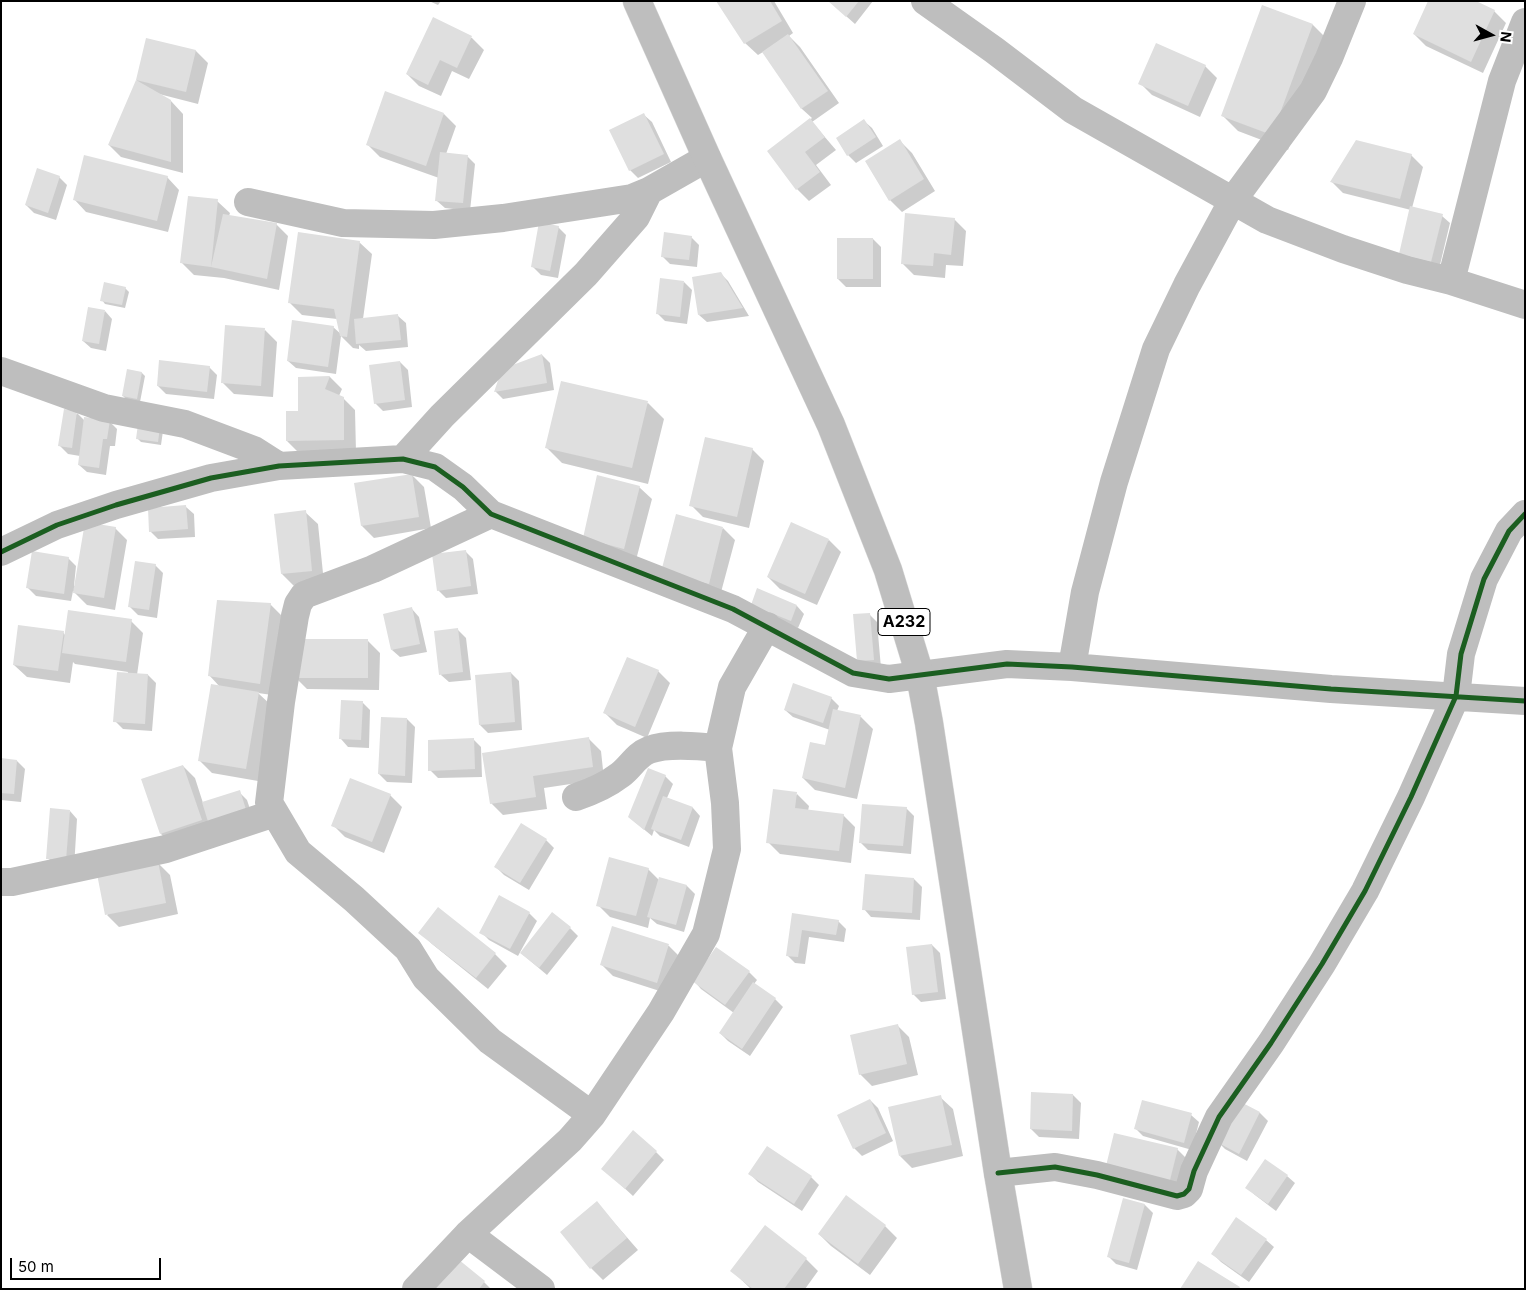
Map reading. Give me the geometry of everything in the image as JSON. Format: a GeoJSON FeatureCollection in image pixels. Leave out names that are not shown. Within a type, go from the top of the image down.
{"type":"FeatureCollection","features":[{"type":"Feature","properties":{"kind":"street","name":"A232"},"geometry":{"type":"LineString","coordinates":[[637,1],[707,158],[831,425],[888,570],[920,675],[935,759],[998,1173],[1018,1289]]}},
{"type":"Feature","properties":{"kind":"street"},"geometry":{"type":"LineString","coordinates":[[926,1],[1073,110],[1267,220],[1407,270],[1451,281],[1525,305]]}},
{"type":"Feature","properties":{"kind":"street"},"geometry":{"type":"LineString","coordinates":[[1072,667],[1085,592],[1114,482],[1156,349],[1232,200],[1313,91],[1329,58],[1352,1]]}},
{"type":"Feature","properties":{"kind":"street"},"geometry":{"type":"LineString","coordinates":[[1451,281],[1502,81],[1525,22]]}},
{"type":"Feature","properties":{"kind":"street"},"geometry":{"type":"LineString","coordinates":[[248,202],[343,223],[434,225],[503,218],[632,198],[649,191],[707,158]]}},
{"type":"Feature","properties":{"kind":"street"},"geometry":{"type":"LineString","coordinates":[[404,459],[442,416],[586,274],[636,217],[649,191]]}},
{"type":"Feature","properties":{"kind":"street"},"geometry":{"type":"LineString","coordinates":[[1,371],[104,408],[185,424],[254,450],[279,466]]}},
{"type":"Feature","properties":{"kind":"street"},"geometry":{"type":"LineString","coordinates":[[1,552],[57,525],[116,505],[210,478],[279,466],[404,459],[435,467],[463,487],[491,514],[733,609],[853,673],[889,679],[1007,664],[1072,667],[1331,688],[1525,701]]}},
{"type":"Feature","properties":{"kind":"street"},"geometry":{"type":"LineString","coordinates":[[491,514],[374,569],[304,595],[298,604],[295,616],[274,750],[269,803],[298,852],[354,899],[408,949],[426,978],[490,1042],[592,1115]]}},
{"type":"Feature","properties":{"kind":"street"},"geometry":{"type":"LineString","coordinates":[[998,1173],[1055,1167],[1097,1175],[1177,1196],[1184,1194],[1189,1189],[1194,1171],[1219,1117],[1276,1036],[1322,964],[1365,891],[1411,797],[1456,696],[1461,654],[1484,579],[1509,531],[1525,514]]}},
{"type":"Feature","properties":{"kind":"street"},"geometry":{"type":"LineString","coordinates":[[416,1289],[468,1234],[570,1140],[592,1115],[661,1012],[706,934],[727,849],[725,803],[718,748],[732,687],[767,626]]}},
{"type":"Feature","properties":{"kind":"street"},"geometry":{"type":"LineString","coordinates":[[576,797],[593,791],[621,774],[636,758],[650,750],[676,746],[718,748]]}},
{"type":"Feature","properties":{"kind":"street"},"geometry":{"type":"LineString","coordinates":[[1,882],[12,882],[166,849],[275,812]]}},
{"type":"Feature","properties":{"kind":"street"},"geometry":{"type":"LineString","coordinates":[[468,1234],[541,1289]]}},
{"type":"Feature","properties":{"kind":"building"},"geometry":{"type":"Polygon","coordinates":[[[716,1],[770,1],[782,21],[744,44],[716,1]]]}},
{"type":"Feature","properties":{"kind":"building"},"geometry":{"type":"Polygon","coordinates":[[[828,1],[859,1],[846,17],[828,1]]]}},
{"type":"Feature","properties":{"kind":"building"},"geometry":{"type":"Polygon","coordinates":[[[1428,1],[1476,1],[1495,10],[1471,62],[1413,34],[1428,1]]]}},
{"type":"Feature","properties":{"kind":"building"},"geometry":{"type":"Polygon","coordinates":[[[1262,5],[1313,24],[1272,135],[1221,116],[1262,5]]]}},
{"type":"Feature","properties":{"kind":"building"},"geometry":{"type":"Polygon","coordinates":[[[433,17],[472,36],[457,68],[440,60],[428,85],[406,74],[433,17]]]}},
{"type":"Feature","properties":{"kind":"building"},"geometry":{"type":"Polygon","coordinates":[[[788,34],[828,91],[801,109],[762,52],[788,34]]]}},
{"type":"Feature","properties":{"kind":"building"},"geometry":{"type":"Polygon","coordinates":[[[146,38],[196,50],[186,92],[136,80],[146,38]]]}},
{"type":"Feature","properties":{"kind":"building"},"geometry":{"type":"Polygon","coordinates":[[[1156,43],[1206,65],[1188,106],[1138,84],[1156,43]]]}},
{"type":"Feature","properties":{"kind":"building"},"geometry":{"type":"Polygon","coordinates":[[[136,80],[171,100],[171,162],[108,145],[136,80]]]}},
{"type":"Feature","properties":{"kind":"building"},"geometry":{"type":"Polygon","coordinates":[[[385,91],[444,113],[426,166],[366,145],[385,91]]]}},
{"type":"Feature","properties":{"kind":"building"},"geometry":{"type":"Polygon","coordinates":[[[644,113],[664,154],[629,171],[609,130],[644,113]]]}},
{"type":"Feature","properties":{"kind":"building"},"geometry":{"type":"Polygon","coordinates":[[[810,118],[825,137],[805,152],[820,172],[796,190],[767,151],[810,118]]]}},
{"type":"Feature","properties":{"kind":"building"},"geometry":{"type":"Polygon","coordinates":[[[864,119],[876,137],[847,156],[836,138],[864,119]]]}},
{"type":"Feature","properties":{"kind":"building"},"geometry":{"type":"Polygon","coordinates":[[[900,139],[924,179],[889,201],[865,161],[900,139]]]}},
{"type":"Feature","properties":{"kind":"building"},"geometry":{"type":"Polygon","coordinates":[[[1356,140],[1412,154],[1400,199],[1330,182],[1356,140]]]}},
{"type":"Feature","properties":{"kind":"building"},"geometry":{"type":"Polygon","coordinates":[[[440,152],[468,155],[463,203],[435,201],[440,152]]]}},
{"type":"Feature","properties":{"kind":"building"},"geometry":{"type":"Polygon","coordinates":[[[84,155],[168,176],[157,221],[73,200],[84,155]]]}},
{"type":"Feature","properties":{"kind":"building"},"geometry":{"type":"Polygon","coordinates":[[[37,168],[60,176],[48,213],[25,205],[37,168]]]}},
{"type":"Feature","properties":{"kind":"building"},"geometry":{"type":"Polygon","coordinates":[[[188,196],[218,199],[211,267],[180,263],[188,196]]]}},
{"type":"Feature","properties":{"kind":"building"},"geometry":{"type":"Polygon","coordinates":[[[1410,206],[1443,214],[1431,262],[1399,254],[1410,206]]]}},
{"type":"Feature","properties":{"kind":"building"},"geometry":{"type":"Polygon","coordinates":[[[905,213],[955,218],[951,255],[934,253],[933,266],[901,264],[905,213]]]}},
{"type":"Feature","properties":{"kind":"building"},"geometry":{"type":"Polygon","coordinates":[[[223,214],[277,223],[267,279],[211,267],[223,214]]]}},
{"type":"Feature","properties":{"kind":"building"},"geometry":{"type":"Polygon","coordinates":[[[539,222],[559,226],[550,271],[531,267],[539,222]]]}},
{"type":"Feature","properties":{"kind":"building"},"geometry":{"type":"Polygon","coordinates":[[[298,232],[360,241],[347,337],[340,336],[334,309],[288,303],[298,232]]]}},
{"type":"Feature","properties":{"kind":"building"},"geometry":{"type":"Polygon","coordinates":[[[664,232],[692,236],[689,260],[661,257],[664,232]]]}},
{"type":"Feature","properties":{"kind":"building"},"geometry":{"type":"Polygon","coordinates":[[[837,238],[873,238],[873,279],[837,279],[837,238]]]}},
{"type":"Feature","properties":{"kind":"building"},"geometry":{"type":"Polygon","coordinates":[[[721,272],[743,308],[698,315],[692,277],[721,272]]]}},
{"type":"Feature","properties":{"kind":"building"},"geometry":{"type":"Polygon","coordinates":[[[660,278],[684,281],[680,317],[656,314],[660,278]]]}},
{"type":"Feature","properties":{"kind":"building"},"geometry":{"type":"Polygon","coordinates":[[[104,282],[126,287],[122,305],[100,301],[104,282]]]}},
{"type":"Feature","properties":{"kind":"building"},"geometry":{"type":"Polygon","coordinates":[[[88,307],[105,310],[99,344],[82,341],[88,307]]]}},
{"type":"Feature","properties":{"kind":"building"},"geometry":{"type":"Polygon","coordinates":[[[398,314],[401,340],[356,344],[354,319],[398,314]]]}},
{"type":"Feature","properties":{"kind":"building"},"geometry":{"type":"Polygon","coordinates":[[[292,320],[334,326],[328,367],[287,361],[292,320]]]}},
{"type":"Feature","properties":{"kind":"building"},"geometry":{"type":"Polygon","coordinates":[[[225,325],[265,328],[261,386],[221,383],[225,325]]]}},
{"type":"Feature","properties":{"kind":"building"},"geometry":{"type":"Polygon","coordinates":[[[542,354],[547,383],[494,392],[502,369],[542,354]]]}},
{"type":"Feature","properties":{"kind":"building"},"geometry":{"type":"Polygon","coordinates":[[[159,360],[210,366],[207,392],[157,386],[159,360]]]}},
{"type":"Feature","properties":{"kind":"building"},"geometry":{"type":"Polygon","coordinates":[[[400,361],[405,400],[374,404],[369,365],[400,361]]]}},
{"type":"Feature","properties":{"kind":"building"},"geometry":{"type":"Polygon","coordinates":[[[127,369],[142,372],[137,399],[122,396],[127,369]]]}},
{"type":"Feature","properties":{"kind":"building"},"geometry":{"type":"Polygon","coordinates":[[[330,376],[325,389],[344,397],[344,440],[286,441],[286,411],[298,411],[298,377],[330,376]]]}},
{"type":"Feature","properties":{"kind":"building"},"geometry":{"type":"Polygon","coordinates":[[[561,381],[648,401],[632,468],[545,448],[561,381]]]}},
{"type":"Feature","properties":{"kind":"building"},"geometry":{"type":"Polygon","coordinates":[[[64,409],[77,411],[72,448],[58,446],[64,409]]]}},
{"type":"Feature","properties":{"kind":"building"},"geometry":{"type":"Polygon","coordinates":[[[84,417],[110,420],[107,439],[103,439],[99,468],[78,465],[84,417]]]}},
{"type":"Feature","properties":{"kind":"building"},"geometry":{"type":"Polygon","coordinates":[[[138,424],[160,427],[158,442],[136,439],[138,424]]]}},
{"type":"Feature","properties":{"kind":"building"},"geometry":{"type":"Polygon","coordinates":[[[705,437],[753,448],[737,517],[689,506],[705,437]]]}},
{"type":"Feature","properties":{"kind":"building"},"geometry":{"type":"Polygon","coordinates":[[[412,474],[419,517],[361,526],[354,483],[412,474]]]}},
{"type":"Feature","properties":{"kind":"building"},"geometry":{"type":"Polygon","coordinates":[[[597,475],[640,486],[624,549],[583,538],[597,475]]]}},
{"type":"Feature","properties":{"kind":"building"},"geometry":{"type":"Polygon","coordinates":[[[186,505],[188,529],[149,532],[148,508],[186,505]]]}},
{"type":"Feature","properties":{"kind":"building"},"geometry":{"type":"Polygon","coordinates":[[[306,510],[312,571],[281,574],[274,514],[306,510]]]}},
{"type":"Feature","properties":{"kind":"building"},"geometry":{"type":"Polygon","coordinates":[[[676,514],[723,527],[709,584],[661,572],[676,514]]]}},
{"type":"Feature","properties":{"kind":"building"},"geometry":{"type":"Polygon","coordinates":[[[85,522],[116,527],[104,598],[73,593],[85,522]]]}},
{"type":"Feature","properties":{"kind":"building"},"geometry":{"type":"Polygon","coordinates":[[[791,522],[829,539],[805,594],[767,577],[791,522]]]}},
{"type":"Feature","properties":{"kind":"building"},"geometry":{"type":"Polygon","coordinates":[[[466,550],[471,586],[437,591],[432,554],[466,550]]]}},
{"type":"Feature","properties":{"kind":"building"},"geometry":{"type":"Polygon","coordinates":[[[32,551],[69,557],[64,594],[26,588],[32,551]]]}},
{"type":"Feature","properties":{"kind":"building"},"geometry":{"type":"Polygon","coordinates":[[[135,561],[156,564],[149,610],[128,607],[135,561]]]}},
{"type":"Feature","properties":{"kind":"building"},"geometry":{"type":"Polygon","coordinates":[[[757,588],[797,605],[791,621],[751,605],[757,588]]]}},
{"type":"Feature","properties":{"kind":"building"},"geometry":{"type":"Polygon","coordinates":[[[217,600],[271,603],[260,684],[208,676],[217,600]]]}},
{"type":"Feature","properties":{"kind":"building"},"geometry":{"type":"Polygon","coordinates":[[[412,607],[420,644],[391,650],[383,614],[412,607]]]}},
{"type":"Feature","properties":{"kind":"building"},"geometry":{"type":"Polygon","coordinates":[[[68,610],[132,619],[126,662],[62,653],[68,610]]]}},
{"type":"Feature","properties":{"kind":"building"},"geometry":{"type":"Polygon","coordinates":[[[870,613],[874,660],[857,661],[853,614],[870,613]]]}},
{"type":"Feature","properties":{"kind":"building"},"geometry":{"type":"Polygon","coordinates":[[[18,625],[64,631],[58,671],[13,665],[18,625]]]}},
{"type":"Feature","properties":{"kind":"building"},"geometry":{"type":"Polygon","coordinates":[[[458,628],[463,672],[439,675],[434,631],[458,628]]]}},
{"type":"Feature","properties":{"kind":"building"},"geometry":{"type":"Polygon","coordinates":[[[295,639],[368,639],[368,678],[294,678],[295,639]]]}},
{"type":"Feature","properties":{"kind":"building"},"geometry":{"type":"Polygon","coordinates":[[[627,657],[659,670],[635,727],[603,713],[627,657]]]}},
{"type":"Feature","properties":{"kind":"building"},"geometry":{"type":"Polygon","coordinates":[[[117,672],[148,674],[145,724],[113,722],[117,672]]]}},
{"type":"Feature","properties":{"kind":"building"},"geometry":{"type":"Polygon","coordinates":[[[511,672],[515,722],[479,725],[475,675],[511,672]]]}},
{"type":"Feature","properties":{"kind":"building"},"geometry":{"type":"Polygon","coordinates":[[[793,683],[832,697],[823,723],[784,710],[793,683]]]}},
{"type":"Feature","properties":{"kind":"building"},"geometry":{"type":"Polygon","coordinates":[[[211,684],[259,692],[246,769],[198,761],[211,684]]]}},
{"type":"Feature","properties":{"kind":"building"},"geometry":{"type":"Polygon","coordinates":[[[341,700],[363,701],[361,740],[339,739],[341,700]]]}},
{"type":"Feature","properties":{"kind":"building"},"geometry":{"type":"Polygon","coordinates":[[[833,709],[861,715],[845,788],[802,778],[810,742],[825,745],[833,709]]]}},
{"type":"Feature","properties":{"kind":"building"},"geometry":{"type":"Polygon","coordinates":[[[381,717],[407,718],[405,776],[378,774],[381,717]]]}},
{"type":"Feature","properties":{"kind":"building"},"geometry":{"type":"Polygon","coordinates":[[[589,737],[593,767],[533,776],[536,797],[490,804],[482,753],[589,737]]]}},
{"type":"Feature","properties":{"kind":"building"},"geometry":{"type":"Polygon","coordinates":[[[474,738],[475,769],[428,771],[428,740],[474,738]]]}},
{"type":"Feature","properties":{"kind":"building"},"geometry":{"type":"Polygon","coordinates":[[[1,758],[17,760],[14,794],[1,793],[1,758]]]}},
{"type":"Feature","properties":{"kind":"building"},"geometry":{"type":"Polygon","coordinates":[[[183,765],[202,820],[160,834],[141,779],[183,765]]]}},
{"type":"Feature","properties":{"kind":"building"},"geometry":{"type":"Polygon","coordinates":[[[648,768],[666,775],[644,830],[628,817],[648,768]]]}},
{"type":"Feature","properties":{"kind":"building"},"geometry":{"type":"Polygon","coordinates":[[[350,778],[391,794],[372,842],[331,826],[350,778]]]}},
{"type":"Feature","properties":{"kind":"building"},"geometry":{"type":"Polygon","coordinates":[[[773,789],[797,792],[795,808],[844,814],[839,851],[766,843],[773,789]]]}},
{"type":"Feature","properties":{"kind":"building"},"geometry":{"type":"Polygon","coordinates":[[[240,790],[247,813],[209,825],[202,802],[240,790]]]}},
{"type":"Feature","properties":{"kind":"building"},"geometry":{"type":"Polygon","coordinates":[[[663,796],[693,807],[681,840],[651,829],[663,796]]]}},
{"type":"Feature","properties":{"kind":"building"},"geometry":{"type":"Polygon","coordinates":[[[862,804],[907,807],[903,846],[859,843],[862,804]]]}},
{"type":"Feature","properties":{"kind":"building"},"geometry":{"type":"Polygon","coordinates":[[[50,808],[70,810],[66,860],[46,859],[50,808]]]}},
{"type":"Feature","properties":{"kind":"building"},"geometry":{"type":"Polygon","coordinates":[[[521,823],[547,839],[520,883],[494,867],[521,823]]]}},
{"type":"Feature","properties":{"kind":"building"},"geometry":{"type":"Polygon","coordinates":[[[609,857],[649,868],[636,916],[596,906],[609,857]]]}},
{"type":"Feature","properties":{"kind":"building"},"geometry":{"type":"Polygon","coordinates":[[[158,861],[166,903],[105,915],[97,874],[158,861]]]}},
{"type":"Feature","properties":{"kind":"building"},"geometry":{"type":"Polygon","coordinates":[[[865,874],[914,878],[912,913],[862,910],[865,874]]]}},
{"type":"Feature","properties":{"kind":"building"},"geometry":{"type":"Polygon","coordinates":[[[659,877],[687,885],[676,925],[647,917],[659,877]]]}},
{"type":"Feature","properties":{"kind":"building"},"geometry":{"type":"Polygon","coordinates":[[[499,895],[530,912],[510,949],[479,933],[499,895]]]}},
{"type":"Feature","properties":{"kind":"building"},"geometry":{"type":"Polygon","coordinates":[[[438,907],[496,953],[476,978],[418,933],[438,907]]]}},
{"type":"Feature","properties":{"kind":"building"},"geometry":{"type":"Polygon","coordinates":[[[552,912],[571,927],[539,968],[520,953],[552,912]]]}},
{"type":"Feature","properties":{"kind":"building"},"geometry":{"type":"Polygon","coordinates":[[[792,913],[839,920],[836,935],[802,930],[798,957],[786,956],[792,913]]]}},
{"type":"Feature","properties":{"kind":"building"},"geometry":{"type":"Polygon","coordinates":[[[612,926],[669,944],[657,983],[600,965],[612,926]]]}},
{"type":"Feature","properties":{"kind":"building"},"geometry":{"type":"Polygon","coordinates":[[[932,944],[938,992],[912,995],[906,947],[932,944]]]}},
{"type":"Feature","properties":{"kind":"building"},"geometry":{"type":"Polygon","coordinates":[[[716,947],[750,971],[725,1005],[692,981],[716,947]]]}},
{"type":"Feature","properties":{"kind":"building"},"geometry":{"type":"Polygon","coordinates":[[[753,982],[776,998],[742,1049],[719,1033],[753,982]]]}},
{"type":"Feature","properties":{"kind":"building"},"geometry":{"type":"Polygon","coordinates":[[[898,1024],[907,1064],[859,1075],[850,1035],[898,1024]]]}},
{"type":"Feature","properties":{"kind":"building"},"geometry":{"type":"Polygon","coordinates":[[[1031,1092],[1073,1094],[1072,1131],[1030,1129],[1031,1092]]]}},
{"type":"Feature","properties":{"kind":"building"},"geometry":{"type":"Polygon","coordinates":[[[941,1095],[952,1145],[899,1156],[888,1107],[941,1095]]]}},
{"type":"Feature","properties":{"kind":"building"},"geometry":{"type":"Polygon","coordinates":[[[870,1099],[886,1133],[853,1149],[837,1115],[870,1099]]]}},
{"type":"Feature","properties":{"kind":"building"},"geometry":{"type":"Polygon","coordinates":[[[1142,1100],[1192,1113],[1184,1143],[1134,1129],[1142,1100]]]}},
{"type":"Feature","properties":{"kind":"building"},"geometry":{"type":"Polygon","coordinates":[[[1237,1100],[1260,1112],[1239,1154],[1215,1141],[1237,1100]]]}},
{"type":"Feature","properties":{"kind":"building"},"geometry":{"type":"Polygon","coordinates":[[[633,1130],[657,1151],[625,1189],[601,1169],[633,1130]]]}},
{"type":"Feature","properties":{"kind":"building"},"geometry":{"type":"Polygon","coordinates":[[[1114,1133],[1178,1148],[1169,1184],[1105,1170],[1114,1133]]]}},
{"type":"Feature","properties":{"kind":"building"},"geometry":{"type":"Polygon","coordinates":[[[767,1146],[812,1176],[794,1204],[748,1174],[767,1146]]]}},
{"type":"Feature","properties":{"kind":"building"},"geometry":{"type":"Polygon","coordinates":[[[1265,1159],[1288,1175],[1268,1204],[1245,1188],[1265,1159]]]}},
{"type":"Feature","properties":{"kind":"building"},"geometry":{"type":"Polygon","coordinates":[[[846,1195],[886,1225],[858,1264],[818,1234],[846,1195]]]}},
{"type":"Feature","properties":{"kind":"building"},"geometry":{"type":"Polygon","coordinates":[[[1123,1198],[1145,1204],[1129,1263],[1107,1257],[1123,1198]]]}},
{"type":"Feature","properties":{"kind":"building"},"geometry":{"type":"Polygon","coordinates":[[[597,1201],[627,1238],[590,1269],[560,1232],[597,1201]]]}},
{"type":"Feature","properties":{"kind":"building"},"geometry":{"type":"Polygon","coordinates":[[[1236,1217],[1267,1239],[1241,1275],[1211,1254],[1236,1217]]]}},
{"type":"Feature","properties":{"kind":"building"},"geometry":{"type":"Polygon","coordinates":[[[765,1225],[807,1258],[784,1289],[753,1289],[730,1271],[765,1225]]]}},
{"type":"Feature","properties":{"kind":"building"},"geometry":{"type":"Polygon","coordinates":[[[453,1255],[485,1281],[479,1289],[426,1289],[453,1255]]]}},
{"type":"Feature","properties":{"kind":"building"},"geometry":{"type":"Polygon","coordinates":[[[1198,1261],[1240,1287],[1239,1289],[1180,1289],[1198,1261]]]}},
{"type":"Feature","properties":{"kind":"cycle path"},"geometry":{"type":"LineString","coordinates":[[1,552],[57,525],[116,505],[211,478],[279,466],[403,459],[435,467],[463,487],[491,514],[733,609],[853,673],[889,679],[1007,664],[1072,667],[1331,689],[1525,701]]}},
{"type":"Feature","properties":{"kind":"cycle path"},"geometry":{"type":"LineString","coordinates":[[998,1173],[1055,1167],[1097,1175],[1177,1196],[1184,1194],[1189,1189],[1194,1171],[1219,1117],[1271,1043],[1322,964],[1365,891],[1411,797],[1456,696],[1461,654],[1484,579],[1509,531],[1525,514]]}}]}
